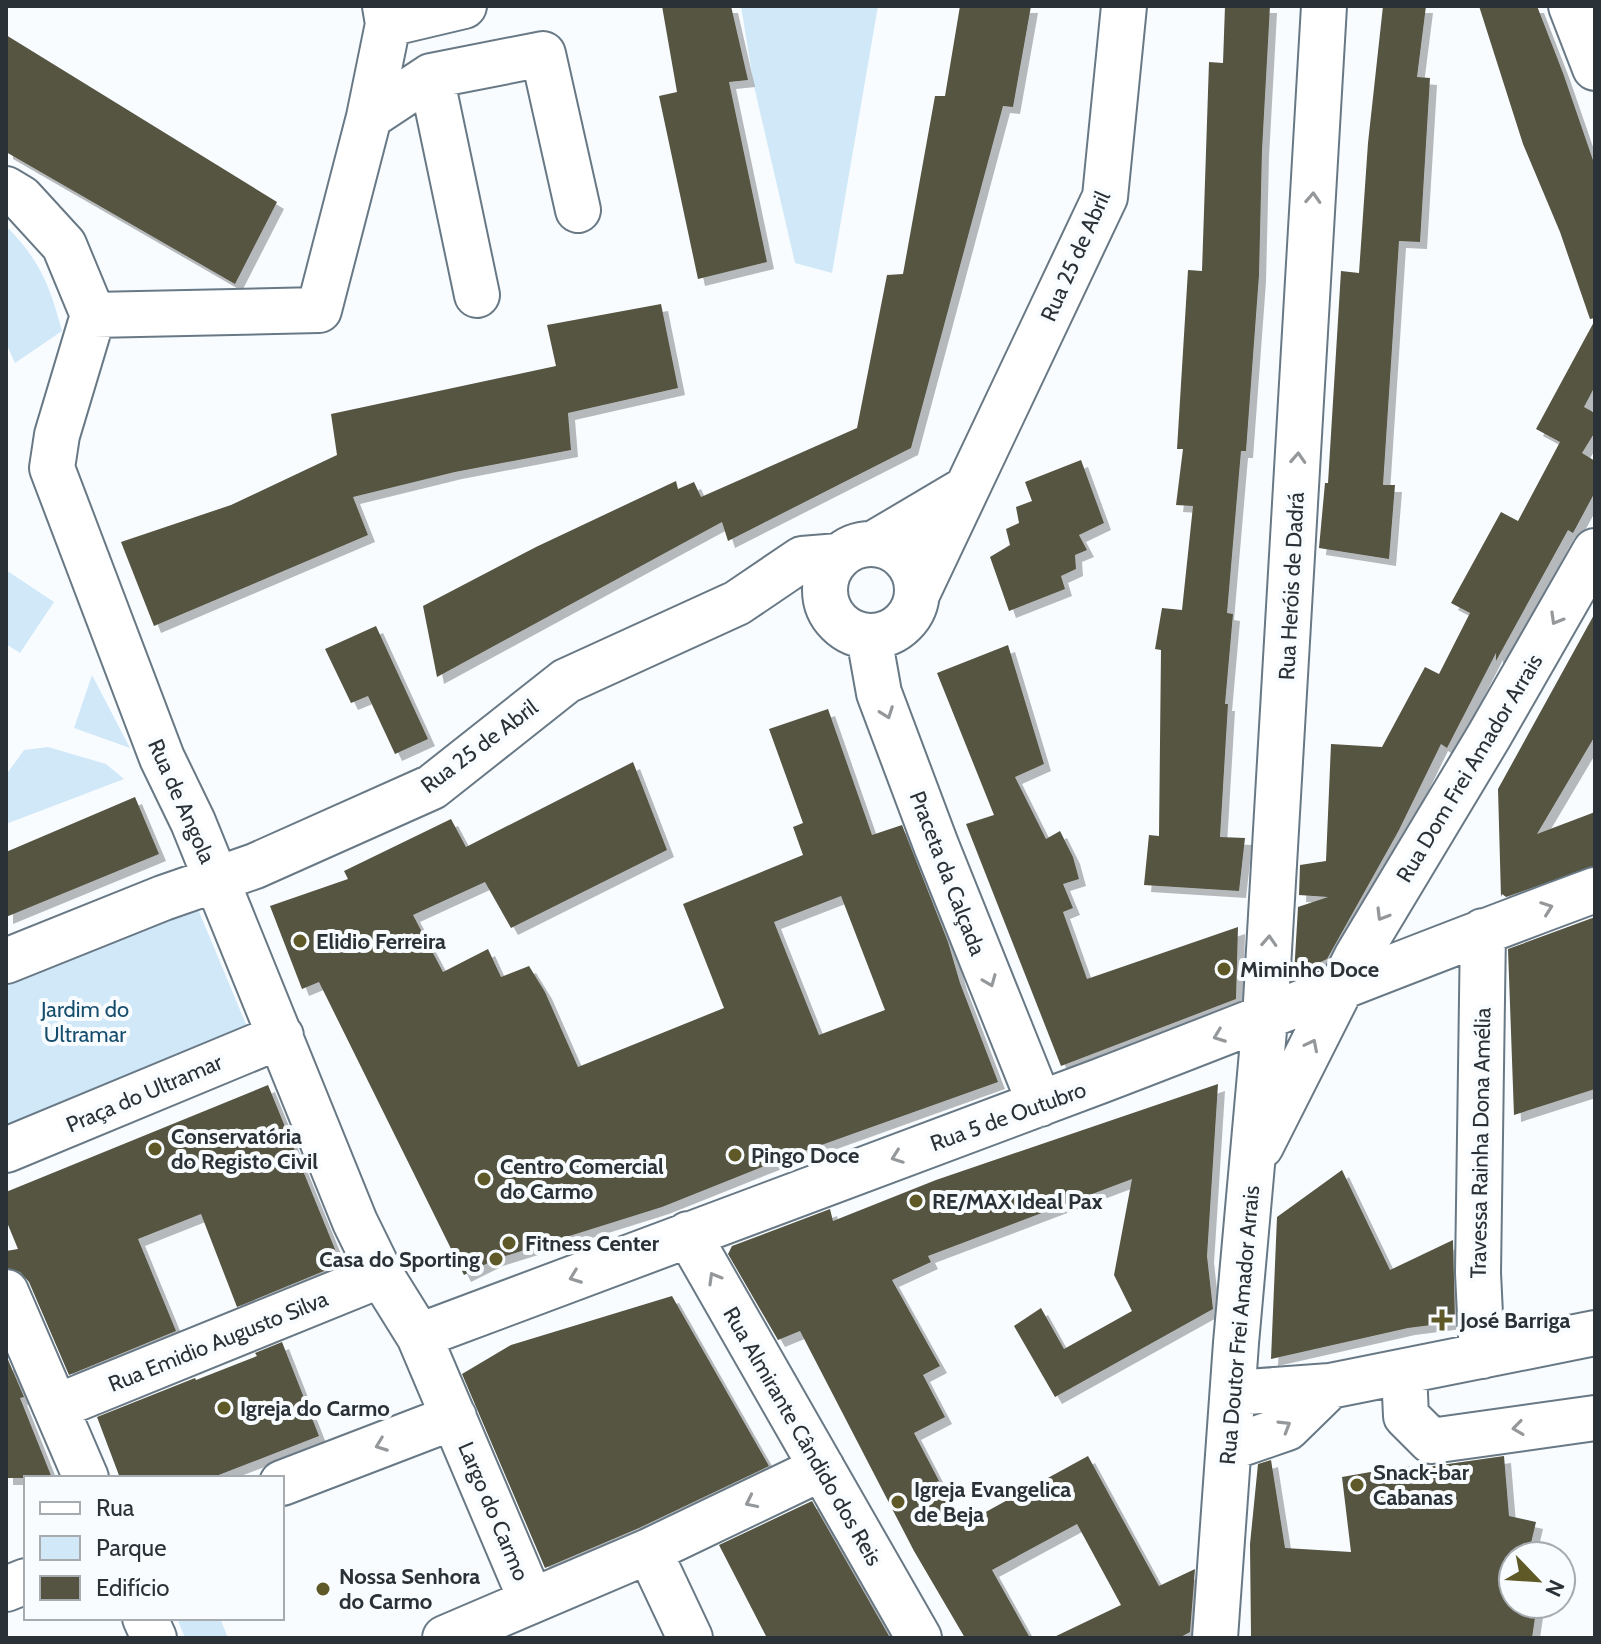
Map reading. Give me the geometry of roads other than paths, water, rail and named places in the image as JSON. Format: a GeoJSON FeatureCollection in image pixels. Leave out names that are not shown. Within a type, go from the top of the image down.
{"type":"FeatureCollection","features":[{"type":"Feature","properties":{"kind":"street"},"geometry":{"type":"LineString","coordinates":[[6,189],[21,198],[64,245],[93,315],[319,310],[369,117],[386,15],[464,6]]}},
{"type":"Feature","properties":{"kind":"street","name":"Rua 25 de Abril"},"geometry":{"type":"LineString","coordinates":[[918,592],[1105,197],[1124,6]]}},
{"type":"Feature","properties":{"kind":"street","name":"Rua Heróis de Dadrá"},"geometry":{"type":"LineString","coordinates":[[1252,1165],[1265,1019],[1324,6]]}},
{"type":"Feature","properties":{"kind":"street"},"geometry":{"type":"LineString","coordinates":[[1571,6],[1595,68]]}},
{"type":"Feature","properties":{"kind":"street"},"geometry":{"type":"LineString","coordinates":[[369,117],[431,76],[543,54],[578,210]]}},
{"type":"Feature","properties":{"kind":"street"},"geometry":{"type":"LineString","coordinates":[[431,76],[477,295]]}},
{"type":"Feature","properties":{"kind":"street","name":"Rua de Angola"},"geometry":{"type":"LineString","coordinates":[[93,315],[57,435],[52,468],[138,699],[217,881],[355,1222],[381,1275],[419,1336],[454,1417]]}},
{"type":"Feature","properties":{"kind":"street","name":"Rua 25 de Abril"},"geometry":{"type":"LineString","coordinates":[[217,881],[432,787],[566,681],[737,603],[802,559],[856,550],[966,489]]}},
{"type":"Feature","properties":{"kind":"street"},"geometry":{"type":"LineString","coordinates":[[853,629],[887,634],[903,624],[914,609],[918,592],[915,574],[905,558],[891,548],[856,550]]}},
{"type":"Feature","properties":{"kind":"street","name":"Praceta da Calçada"},"geometry":{"type":"LineString","coordinates":[[856,550],[829,571],[825,589],[828,607],[853,629],[1040,1104]]}},
{"type":"Feature","properties":{"kind":"street","name":"Rua Dom Frei Amador Arrais"},"geometry":{"type":"LineString","coordinates":[[1343,984],[1595,551]]}},
{"type":"Feature","properties":{"kind":"street","name":"Rua 25 de Abril"},"geometry":{"type":"LineString","coordinates":[[737,603],[789,603],[853,629]]}},
{"type":"Feature","properties":{"kind":"street"},"geometry":{"type":"LineString","coordinates":[[6,961],[163,898],[217,881]]}},
{"type":"Feature","properties":{"kind":"street","name":"Rua 5 de Outubro"},"geometry":{"type":"LineString","coordinates":[[419,1336],[1265,1019],[1343,984],[1595,890]]}},
{"type":"Feature","properties":{"kind":"street","name":"Travessa Rainha Dona Amélia"},"geometry":{"type":"LineString","coordinates":[[1482,1356],[1478,1273],[1483,931]]}},
{"type":"Feature","properties":{"kind":"street","name":"Rua Doutor Frei Amador Arrais"},"geometry":{"type":"LineString","coordinates":[[1215,1638],[1252,1165],[1343,984]]}},
{"type":"Feature","properties":{"kind":"street","name":"Praça do Ultramar"},"geometry":{"type":"LineString","coordinates":[[6,1150],[281,1036]]}},
{"type":"Feature","properties":{"kind":"street","name":"Rua Almirante Cândido dos Reis"},"geometry":{"type":"LineString","coordinates":[[688,1234],[919,1638]]}},
{"type":"Feature","properties":{"kind":"street","name":"Rua Emidio Augusto Silva"},"geometry":{"type":"LineString","coordinates":[[56,1407],[381,1275]]}},
{"type":"Feature","properties":{"kind":"street"},"geometry":{"type":"LineString","coordinates":[[6,1292],[85,1476]]}},
{"type":"Feature","properties":{"kind":"street"},"geometry":{"type":"LineString","coordinates":[[1233,1393],[1330,1386],[1595,1333]]}},
{"type":"Feature","properties":{"kind":"street"},"geometry":{"type":"LineString","coordinates":[[1404,1372],[1406,1416],[1431,1441],[1595,1418]]}},
{"type":"Feature","properties":{"kind":"street"},"geometry":{"type":"LineString","coordinates":[[1229,1448],[1287,1428],[1330,1386]]}},
{"type":"Feature","properties":{"kind":"street","name":"Largo do Carmo"},"geometry":{"type":"LineString","coordinates":[[284,1482],[454,1417],[531,1600],[445,1638]]}},
{"type":"Feature","properties":{"kind":"street"},"geometry":{"type":"LineString","coordinates":[[531,1600],[649,1551],[822,1468]]}},
{"type":"Feature","properties":{"kind":"street"},"geometry":{"type":"LineString","coordinates":[[649,1551],[690,1638]]}},
{"type":"Feature","properties":{"kind":"place","name":"Elidio Ferreira"},"geometry":{"type":"Point","coordinates":[300,941]}},
{"type":"Feature","properties":{"kind":"place","name":"Miminho Doce"},"geometry":{"type":"Point","coordinates":[1224,969]}},
{"type":"Feature","properties":{"kind":"place","name":"Conservatória do Registo Civil"},"geometry":{"type":"Point","coordinates":[155,1149]}},
{"type":"Feature","properties":{"kind":"place","name":"Pingo Doce"},"geometry":{"type":"Point","coordinates":[735,1155]}},
{"type":"Feature","properties":{"kind":"place","name":"Centro Comercial do Carmo"},"geometry":{"type":"Point","coordinates":[484,1179]}},
{"type":"Feature","properties":{"kind":"place","name":"RE/MAX Ideal Pax"},"geometry":{"type":"Point","coordinates":[916,1201]}},
{"type":"Feature","properties":{"kind":"place","name":"Fitness Center"},"geometry":{"type":"Point","coordinates":[509,1243]}},
{"type":"Feature","properties":{"kind":"place","name":"Casa do Sporting"},"geometry":{"type":"Point","coordinates":[496,1259]}},
{"type":"Feature","properties":{"kind":"place","name":"José Barriga"},"geometry":{"type":"Point","coordinates":[1442,1320]}},
{"type":"Feature","properties":{"kind":"place","name":"Igreja do Carmo"},"geometry":{"type":"Point","coordinates":[224,1408]}},
{"type":"Feature","properties":{"kind":"place","name":"Snack-bar Cabanas"},"geometry":{"type":"Point","coordinates":[1357,1485]}},
{"type":"Feature","properties":{"kind":"place","name":"Igreja Evangelica de Beja"},"geometry":{"type":"Point","coordinates":[898,1502]}},
{"type":"Feature","properties":{"kind":"place","name":"Nossa Senhora do Carmo"},"geometry":{"type":"Point","coordinates":[323,1589]}},
{"type":"Feature","properties":{"kind":"park label","name":"Jardim do Ultramar"},"geometry":{"type":"Point","coordinates":[85,1022]}}]}
